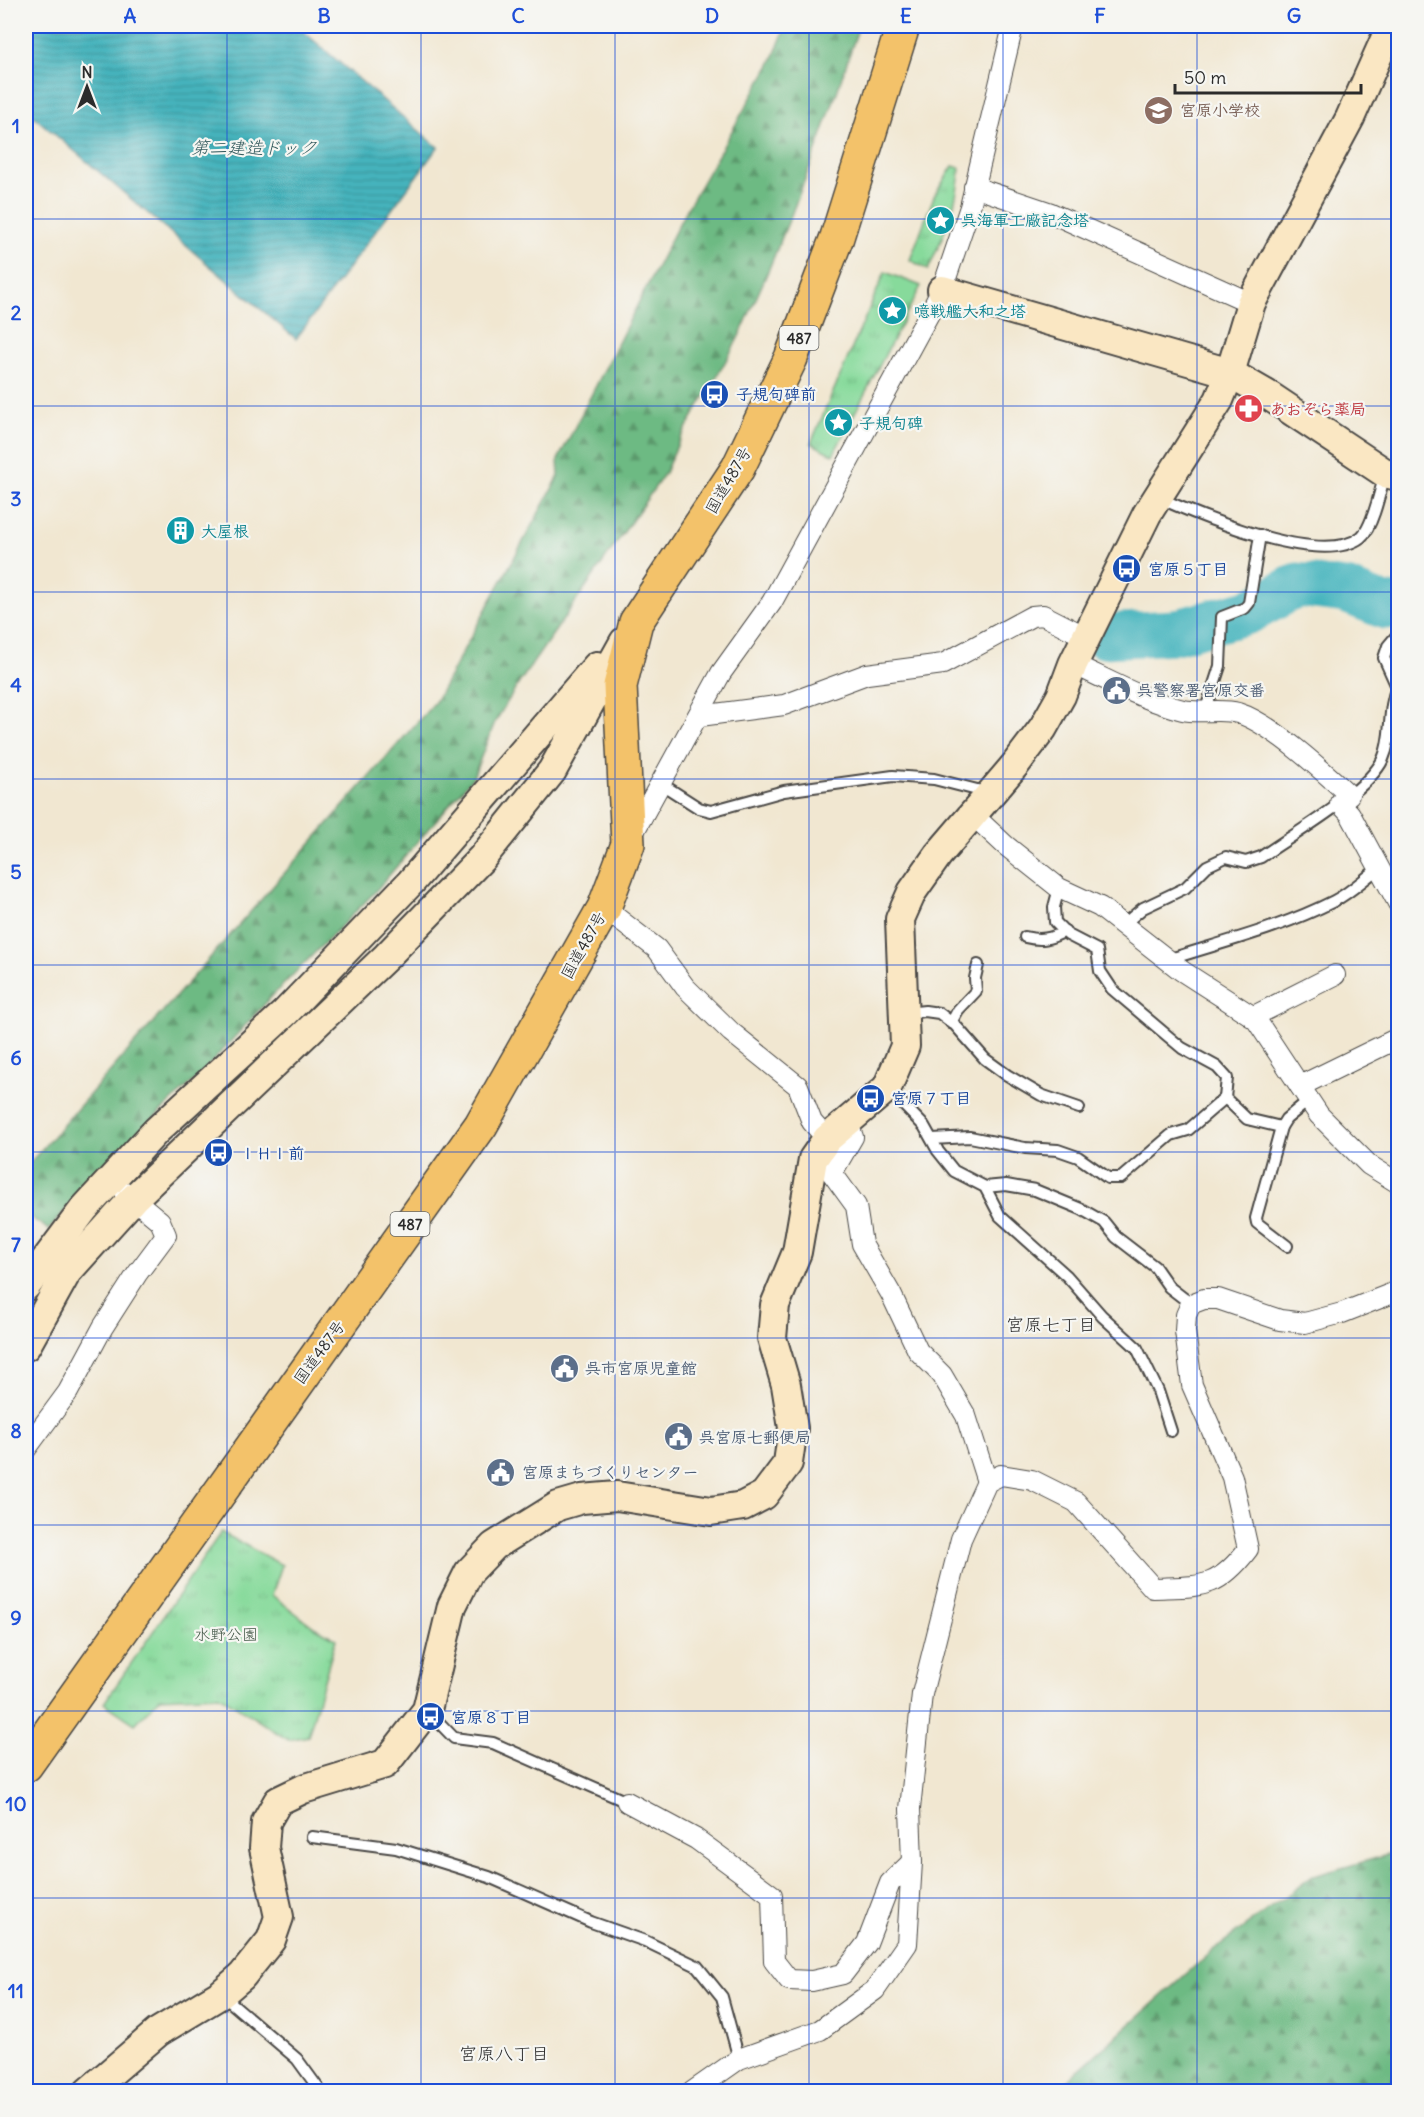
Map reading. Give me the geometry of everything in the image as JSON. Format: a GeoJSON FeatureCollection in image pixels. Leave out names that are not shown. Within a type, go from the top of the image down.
{"type":"FeatureCollection","features":[{"type":"Feature","properties":{"kind":"highway","name":"国道487号"},"geometry":{"type":"LineString","coordinates":[[26,1765],[481,1125],[604,908],[628,844],[620,686],[636,622],[738,468],[791,358],[837,237],[903,26]]}},
{"type":"Feature","properties":{"kind":"street"},"geometry":{"type":"LineString","coordinates":[[628,844],[660,783],[700,716],[721,673],[772,603],[942,290],[974,187],[1013,26]]}},
{"type":"Feature","properties":{"kind":"street"},"geometry":{"type":"LineString","coordinates":[[95,2089],[158,2032],[220,1994],[242,1976],[271,1940],[279,1917],[264,1848],[266,1822],[278,1801],[303,1789],[385,1764],[427,1710],[452,1606],[469,1572],[494,1546],[558,1506],[582,1499],[617,1496],[711,1511],[743,1506],[764,1495],[788,1463],[793,1428],[786,1385],[772,1338],[775,1305],[797,1252],[813,1159],[837,1131],[887,1088],[905,1046],[906,1013],[900,919],[912,892],[938,855],[992,794],[1043,728],[1062,696],[1073,664],[1157,497],[1219,400],[1230,373],[1251,303],[1350,118],[1391,26]]}},
{"type":"Feature","properties":{"kind":"street"},"geometry":{"type":"LineString","coordinates":[[974,187],[1051,213],[1251,303]]}},
{"type":"Feature","properties":{"kind":"street"},"geometry":{"type":"LineString","coordinates":[[942,290],[1230,373],[1268,394],[1392,474]]}},
{"type":"Feature","properties":{"kind":"street"},"geometry":{"type":"LineString","coordinates":[[700,716],[784,705],[867,674],[943,664],[1032,616],[1043,615],[1086,637]]}},
{"type":"Feature","properties":{"kind":"street"},"geometry":{"type":"LineString","coordinates":[[26,1286],[84,1209],[156,1131],[285,1013],[411,882],[636,622]]}},
{"type":"Feature","properties":{"kind":"street"},"geometry":{"type":"LineString","coordinates":[[26,1346],[67,1272],[133,1199],[387,956],[482,858],[552,771],[636,622]]}},
{"type":"Feature","properties":{"kind":"street"},"geometry":{"type":"LineString","coordinates":[[1073,664],[1134,692],[1185,710],[1206,709],[1239,713],[1260,724],[1309,758],[1345,799],[1350,814],[1398,903]]}},
{"type":"Feature","properties":{"kind":"street"},"geometry":{"type":"LineString","coordinates":[[974,816],[1005,845],[1059,888],[1100,907],[1167,960],[1252,1017],[1319,1115],[1369,1165],[1398,1183]]}},
{"type":"Feature","properties":{"kind":"street"},"geometry":{"type":"LineString","coordinates":[[604,908],[657,949],[685,987],[732,1032],[798,1086],[812,1122],[854,1137],[832,1173],[856,1206],[862,1244],[891,1294],[918,1351],[942,1375],[966,1416],[987,1482],[961,1539],[922,1694],[910,1809],[912,1862],[907,1944],[875,1990],[820,2030],[739,2059],[692,2091]]}},
{"type":"Feature","properties":{"kind":"street"},"geometry":{"type":"LineString","coordinates":[[1252,1017],[1335,975]]}},
{"type":"Feature","properties":{"kind":"street"},"geometry":{"type":"LineString","coordinates":[[1304,1093],[1398,1038]]}},
{"type":"Feature","properties":{"kind":"street"},"geometry":{"type":"LineString","coordinates":[[26,1449],[68,1392],[103,1327],[166,1235],[160,1221],[111,1180]]}},
{"type":"Feature","properties":{"kind":"street"},"geometry":{"type":"LineString","coordinates":[[987,1482],[1001,1476],[1032,1480],[1076,1502],[1153,1588],[1200,1587],[1231,1571],[1248,1548],[1233,1477],[1192,1385],[1185,1331],[1186,1315],[1191,1304],[1204,1299],[1218,1299],[1280,1320],[1305,1323],[1398,1291]]}},
{"type":"Feature","properties":{"kind":"street"},"geometry":{"type":"LineString","coordinates":[[627,1802],[696,1839],[772,1895],[774,1961],[789,1980],[812,1981],[843,1974],[867,1942],[890,1883],[912,1862]]}},
{"type":"Feature","properties":{"kind":"lane"},"geometry":{"type":"LineString","coordinates":[[1157,497],[1198,515],[1260,535],[1315,547],[1342,546],[1362,536],[1392,474]]}},
{"type":"Feature","properties":{"kind":"lane"},"geometry":{"type":"LineString","coordinates":[[1206,709],[1221,666],[1222,617],[1245,608],[1249,603],[1260,535]]}},
{"type":"Feature","properties":{"kind":"lane"},"geometry":{"type":"LineString","coordinates":[[1124,924],[1143,908],[1185,888],[1207,866],[1226,857],[1246,862],[1261,857],[1363,784],[1383,759],[1392,698],[1397,687],[1384,658],[1388,646],[1398,634]]}},
{"type":"Feature","properties":{"kind":"lane"},"geometry":{"type":"LineString","coordinates":[[660,783],[699,808],[711,811],[784,791],[892,776],[934,779],[992,794]]}},
{"type":"Feature","properties":{"kind":"lane"},"geometry":{"type":"LineString","coordinates":[[1167,960],[1266,930],[1336,900],[1379,868]]}},
{"type":"Feature","properties":{"kind":"lane"},"geometry":{"type":"LineString","coordinates":[[932,1139],[970,1137],[1025,1148],[1058,1150],[1085,1160],[1108,1178],[1121,1178],[1172,1135],[1188,1130],[1225,1098],[1227,1078],[1217,1067],[1182,1048],[1112,990],[1100,970],[1097,950],[1065,931],[1055,922],[1054,907],[1059,888]]}},
{"type":"Feature","properties":{"kind":"lane"},"geometry":{"type":"LineString","coordinates":[[1025,937],[1036,940],[1052,938],[1065,931]]}},
{"type":"Feature","properties":{"kind":"lane"},"geometry":{"type":"LineString","coordinates":[[951,1023],[958,1010],[976,991],[975,978],[978,965]]}},
{"type":"Feature","properties":{"kind":"lane"},"geometry":{"type":"LineString","coordinates":[[906,1013],[939,1013],[985,1059],[1014,1080],[1041,1095],[1079,1108]]}},
{"type":"Feature","properties":{"kind":"lane"},"geometry":{"type":"LineString","coordinates":[[887,1088],[909,1108],[954,1171],[985,1187],[1006,1185],[1035,1190],[1067,1202],[1104,1222],[1116,1238],[1155,1267],[1169,1287],[1191,1304]]}},
{"type":"Feature","properties":{"kind":"lane"},"geometry":{"type":"LineString","coordinates":[[1287,1246],[1257,1223],[1256,1218],[1281,1127],[1304,1093]]}},
{"type":"Feature","properties":{"kind":"lane"},"geometry":{"type":"LineString","coordinates":[[1225,1098],[1246,1119],[1281,1127]]}},
{"type":"Feature","properties":{"kind":"lane"},"geometry":{"type":"LineString","coordinates":[[985,1187],[1000,1216],[1067,1276],[1102,1316],[1137,1348],[1158,1390],[1172,1431]]}},
{"type":"Feature","properties":{"kind":"lane"},"geometry":{"type":"LineString","coordinates":[[427,1710],[454,1738],[493,1743],[627,1802]]}},
{"type":"Feature","properties":{"kind":"lane"},"geometry":{"type":"LineString","coordinates":[[312,1837],[396,1848],[489,1877],[591,1922],[645,1941],[697,1966],[722,1997],[739,2059]]}},
{"type":"Feature","properties":{"kind":"lane"},"geometry":{"type":"LineString","coordinates":[[220,1994],[297,2059],[321,2091]]}},
{"type":"Feature","properties":{"kind":"green space"},"geometry":{"type":"Polygon","coordinates":[[[786,26],[859,26],[806,178],[760,291],[734,346],[682,435],[665,473],[519,683],[495,722],[473,777],[374,893],[274,994],[198,1077],[100,1168],[49,1230],[26,1214],[26,1167],[435,702],[559,476],[558,460],[683,216],[772,61],[786,26]]]}},
{"type":"Feature","properties":{"kind":"green space"},"geometry":{"type":"Polygon","coordinates":[[[953,166],[960,168],[956,195],[949,220],[928,270],[910,260],[934,196],[953,166]]]}},
{"type":"Feature","properties":{"kind":"green space"},"geometry":{"type":"Polygon","coordinates":[[[885,272],[921,286],[833,455],[811,443],[885,272]]]}},
{"type":"Feature","properties":{"kind":"green space","name":"水野公園"},"geometry":{"type":"Polygon","coordinates":[[[221,1532],[282,1565],[272,1595],[314,1627],[336,1639],[308,1736],[288,1740],[219,1695],[160,1698],[135,1724],[104,1703],[221,1532]]]}},
{"type":"Feature","properties":{"kind":"green space"},"geometry":{"type":"Polygon","coordinates":[[[1398,1852],[1398,2091],[1059,2091],[1073,2075],[1213,1950],[1313,1876],[1398,1852]]]}},
{"type":"Feature","properties":{"kind":"water","name":"第二建造ドック"},"geometry":{"type":"Polygon","coordinates":[[[26,26],[297,26],[438,147],[296,339],[26,110],[26,26]]]}},
{"type":"Feature","properties":{"kind":"waterway"},"geometry":{"type":"LineString","coordinates":[[1104,636],[1175,632],[1248,612],[1298,585],[1346,591],[1386,607],[1398,605]]}},
{"type":"Feature","properties":{"kind":"place","name":"宮原小学校"},"geometry":{"type":"Point","coordinates":[1159,110]}},
{"type":"Feature","properties":{"kind":"place","name":"呉海軍工廠記念塔"},"geometry":{"type":"Point","coordinates":[940,220]}},
{"type":"Feature","properties":{"kind":"place","name":"噫戦艦大和之塔"},"geometry":{"type":"Point","coordinates":[893,311]}},
{"type":"Feature","properties":{"kind":"place","name":"子規句碑前"},"geometry":{"type":"Point","coordinates":[715,394]}},
{"type":"Feature","properties":{"kind":"place","name":"あおぞら薬局"},"geometry":{"type":"Point","coordinates":[1249,409]}},
{"type":"Feature","properties":{"kind":"place","name":"子規句碑"},"geometry":{"type":"Point","coordinates":[838,423]}},
{"type":"Feature","properties":{"kind":"place","name":"大屋根"},"geometry":{"type":"Point","coordinates":[180,531]}},
{"type":"Feature","properties":{"kind":"place","name":"宮原５丁目"},"geometry":{"type":"Point","coordinates":[1127,569]}},
{"type":"Feature","properties":{"kind":"place","name":"呉警察署宮原交番"},"geometry":{"type":"Point","coordinates":[1116,690]}},
{"type":"Feature","properties":{"kind":"place","name":"宮原７丁目"},"geometry":{"type":"Point","coordinates":[870,1098]}},
{"type":"Feature","properties":{"kind":"place","name":"ＩＨＩ前"},"geometry":{"type":"Point","coordinates":[219,1153]}},
{"type":"Feature","properties":{"kind":"place","name":"呉市宮原児童館"},"geometry":{"type":"Point","coordinates":[564,1368]}},
{"type":"Feature","properties":{"kind":"place","name":"呉宮原七郵便局"},"geometry":{"type":"Point","coordinates":[678,1437]}},
{"type":"Feature","properties":{"kind":"place","name":"宮原まちづくりセンター"},"geometry":{"type":"Point","coordinates":[501,1472]}},
{"type":"Feature","properties":{"kind":"place","name":"宮原８丁目"},"geometry":{"type":"Point","coordinates":[430,1717]}},
{"type":"Feature","properties":{"kind":"district","name":"宮原七丁目"},"geometry":{"type":"Point","coordinates":[1051,1324]}},
{"type":"Feature","properties":{"kind":"district","name":"宮原八丁目"},"geometry":{"type":"Point","coordinates":[504,2053]}}]}
